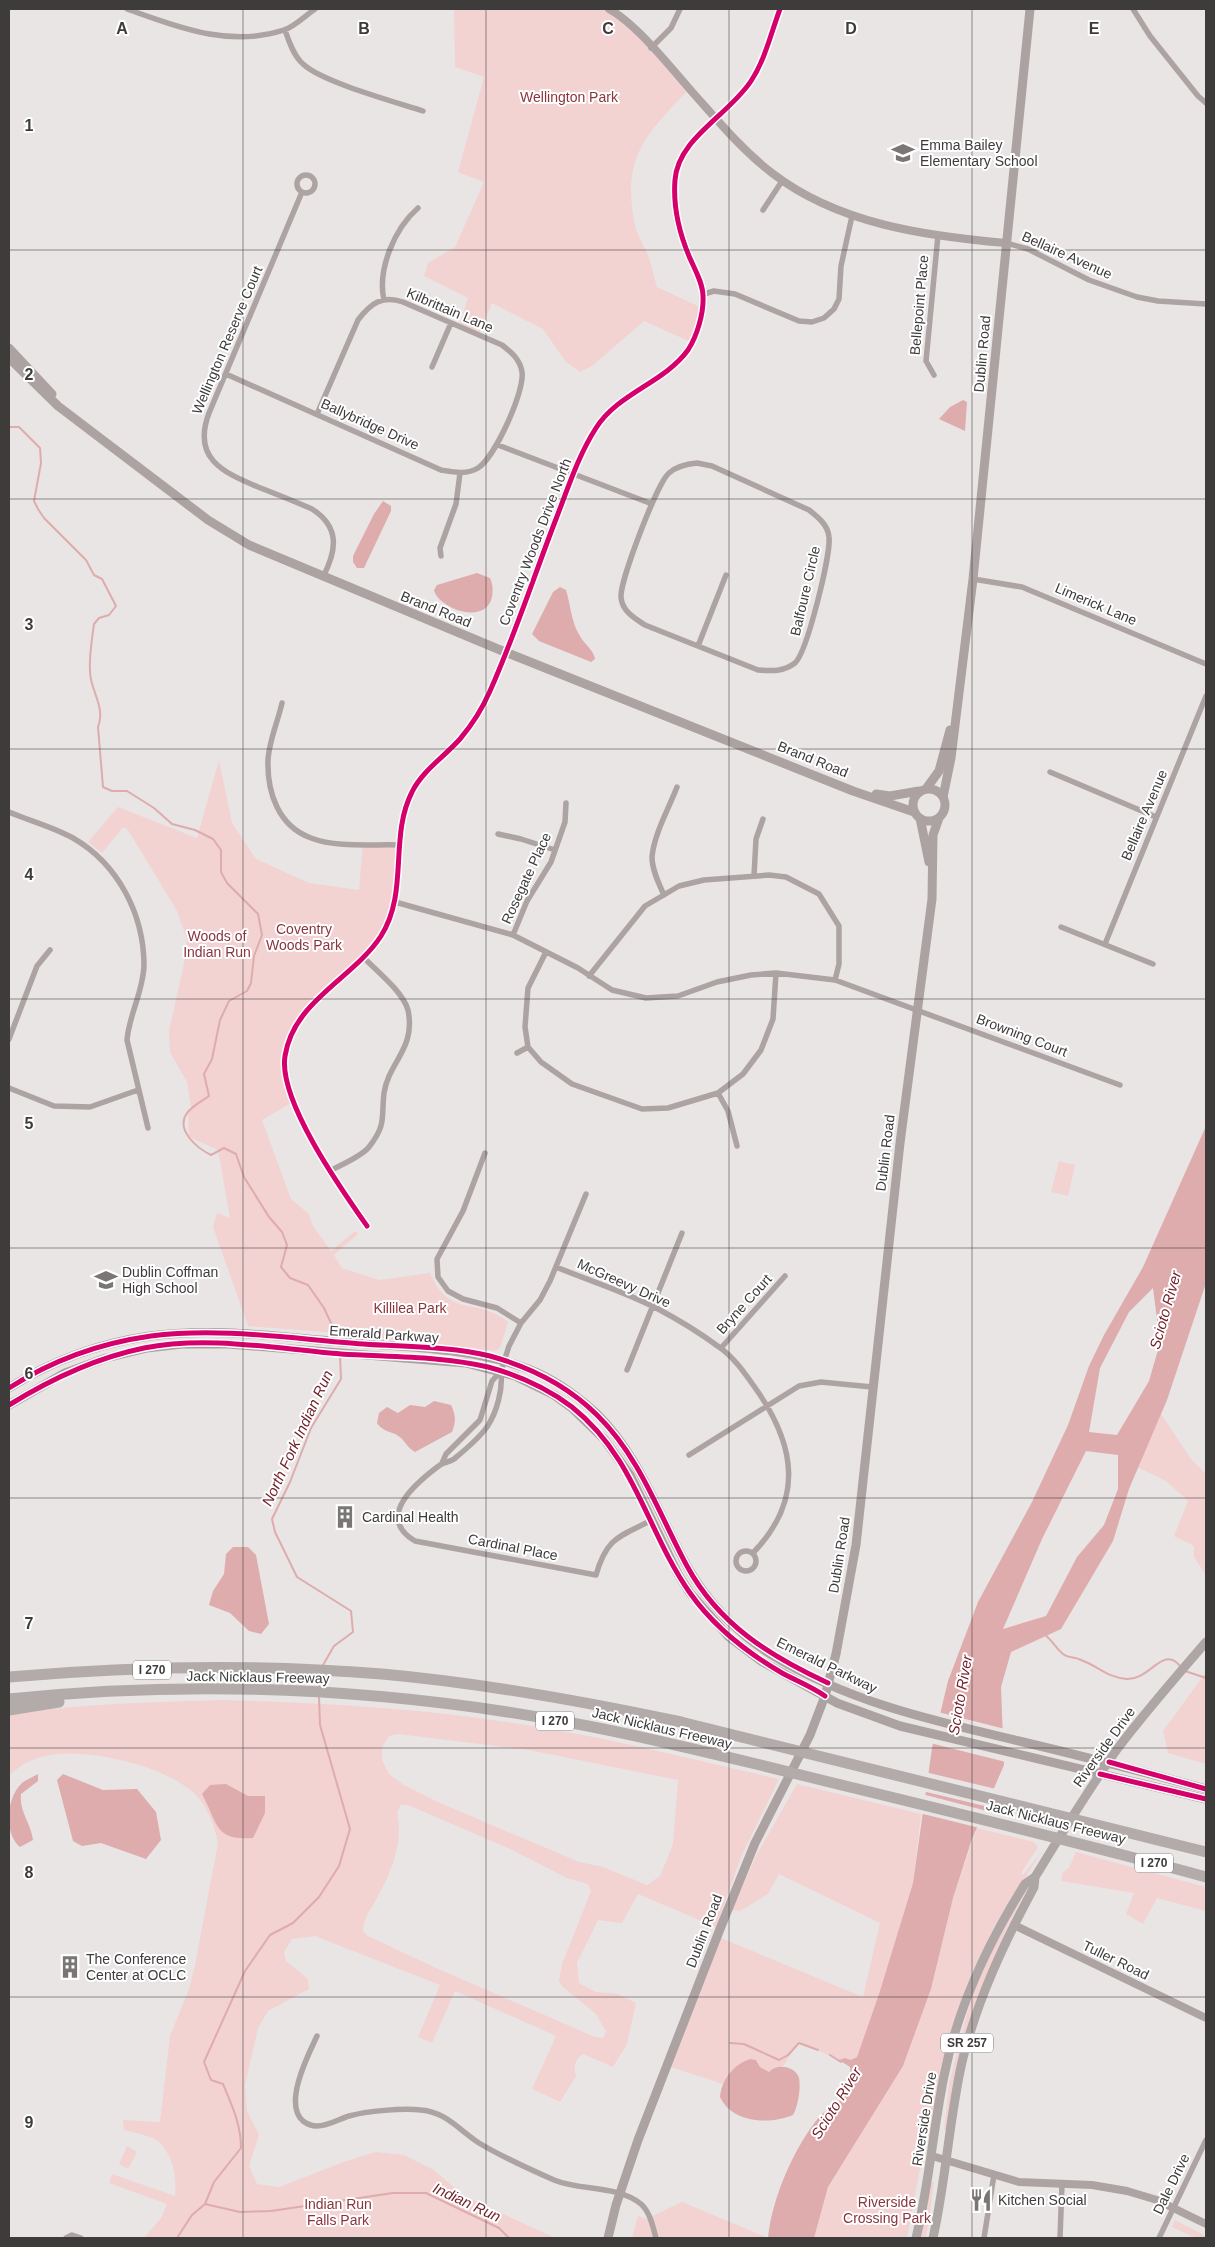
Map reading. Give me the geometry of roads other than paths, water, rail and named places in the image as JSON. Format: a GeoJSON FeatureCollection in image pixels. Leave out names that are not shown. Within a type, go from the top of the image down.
{"type":"FeatureCollection","features":[{"type":"Feature","properties":{"kind":"highway","name":"Jack Nicklaus Freeway"},"geometry":{"type":"LineString","coordinates":[[9,1677],[119,1670],[296,1669],[437,1680],[587,1702],[767,1743],[1206,1852]]}},
{"type":"Feature","properties":{"kind":"highway","name":"Jack Nicklaus Freeway"},"geometry":{"type":"LineString","coordinates":[[9,1699],[246,1688],[351,1694],[485,1709],[588,1726],[756,1764],[1102,1849],[1206,1877]]}},
{"type":"Feature","properties":{"kind":"highway"},"geometry":{"type":"LineString","coordinates":[[9,1710],[96,1694]]}},
{"type":"Feature","properties":{"kind":"main road","name":"Dublin Road"},"geometry":{"type":"LineString","coordinates":[[944,797],[951,758],[973,579],[1030,9]]}},
{"type":"Feature","properties":{"kind":"main road","name":"Brand Road"},"geometry":{"type":"LineString","coordinates":[[9,348],[41,380],[67,412]]}},
{"type":"Feature","properties":{"kind":"main road","name":"Brand Road"},"geometry":{"type":"LineString","coordinates":[[9,358],[67,412],[227,533],[323,577],[505,652],[917,815]]}},
{"type":"Feature","properties":{"kind":"main road","name":"Dublin Road"},"geometry":{"type":"LineString","coordinates":[[923,790],[939,771],[958,701]]}},
{"type":"Feature","properties":{"kind":"main road","name":"Brand Road"},"geometry":{"type":"LineString","coordinates":[[853,791],[890,796],[923,790]]}},
{"type":"Feature","properties":{"kind":"main road"},"geometry":{"type":"LineString","coordinates":[[923,790],[936,790],[944,797],[946,806],[940,818],[930,821],[917,815],[914,798],[923,790]]}},
{"type":"Feature","properties":{"kind":"main road","name":"Dublin Road"},"geometry":{"type":"LineString","coordinates":[[917,815],[933,880]]}},
{"type":"Feature","properties":{"kind":"main road","name":"Dublin Road"},"geometry":{"type":"LineString","coordinates":[[608,2238],[619,2195],[643,2126],[746,1864],[767,1818],[802,1755],[825,1696],[836,1654],[856,1545],[872,1387],[916,1008],[933,880],[932,835],[940,818]]}},
{"type":"Feature","properties":{"kind":"main road","name":"Emerald Parkway"},"geometry":{"type":"LineString","coordinates":[[9,1388],[57,1362],[114,1343],[149,1336],[192,1333],[318,1340],[468,1352],[532,1370],[554,1382],[595,1413],[612,1430],[639,1468],[688,1568],[713,1603],[753,1642],[791,1666],[863,1699],[920,1718],[1109,1762],[1206,1789]]}},
{"type":"Feature","properties":{"kind":"main road","name":"Emerald Parkway"},"geometry":{"type":"LineString","coordinates":[[9,1405],[65,1373],[106,1358],[147,1348],[182,1344],[228,1344],[466,1363],[501,1371],[541,1387],[589,1422],[619,1458],[690,1593],[729,1637],[762,1661],[858,1712],[915,1730],[1206,1799]]}},
{"type":"Feature","properties":{"kind":"main road","name":"Riverside Drive"},"geometry":{"type":"LineString","coordinates":[[916,2238],[932,2156],[944,2077],[952,2043],[982,1959],[1025,1884],[1035,1876],[1100,1774],[1172,1681],[1206,1642]]}},
{"type":"Feature","properties":{"kind":"main road","name":"Riverside Drive"},"geometry":{"type":"LineString","coordinates":[[933,2238],[956,2092],[970,2031],[987,1985],[1014,1925],[1034,1887],[1035,1876]]}},
{"type":"Feature","properties":{"kind":"street"},"geometry":{"type":"LineString","coordinates":[[128,9],[189,31],[237,38],[285,30],[315,9]]}},
{"type":"Feature","properties":{"kind":"street"},"geometry":{"type":"LineString","coordinates":[[609,9],[632,26],[735,140],[782,181],[852,216],[938,235],[1006,243]]}},
{"type":"Feature","properties":{"kind":"street"},"geometry":{"type":"LineString","coordinates":[[652,48],[671,28],[680,9]]}},
{"type":"Feature","properties":{"kind":"street","name":"Coventry Woods Drive North"},"geometry":{"type":"LineString","coordinates":[[367,1226],[330,1171],[293,1102],[284,1070],[286,1051],[293,1032],[311,1005],[364,958],[382,934],[395,902],[399,876],[402,817],[413,789],[462,736],[489,695],[573,474],[598,424],[627,398],[668,370],[688,350],[700,323],[704,294],[683,242],[675,209],[675,177],[680,158],[691,142],[732,105],[751,81],[762,60],[780,9]]}},
{"type":"Feature","properties":{"kind":"street"},"geometry":{"type":"LineString","coordinates":[[1134,9],[1150,36],[1198,96],[1206,103]]}},
{"type":"Feature","properties":{"kind":"street"},"geometry":{"type":"LineString","coordinates":[[285,30],[290,45],[303,64],[323,77],[423,111]]}},
{"type":"Feature","properties":{"kind":"street"},"geometry":{"type":"LineString","coordinates":[[763,210],[782,181]]}},
{"type":"Feature","properties":{"kind":"street","name":"Wellington Reserve Court"},"geometry":{"type":"LineString","coordinates":[[302,192],[204,427],[208,455],[225,473],[312,509],[320,514],[329,525],[334,547],[332,560],[323,577]]}},
{"type":"Feature","properties":{"kind":"street"},"geometry":{"type":"LineString","coordinates":[[384,300],[381,289],[386,259],[404,220],[418,208]]}},
{"type":"Feature","properties":{"kind":"street"},"geometry":{"type":"LineString","coordinates":[[704,294],[714,291],[735,294],[799,321],[812,322],[824,318],[834,309],[840,299],[841,266],[852,216]]}},
{"type":"Feature","properties":{"kind":"street","name":"Bellepoint Place"},"geometry":{"type":"LineString","coordinates":[[934,375],[926,361],[938,235]]}},
{"type":"Feature","properties":{"kind":"street","name":"Bellaire Avenue"},"geometry":{"type":"LineString","coordinates":[[1006,243],[1028,249],[1089,280],[1137,297],[1158,301],[1206,304]]}},
{"type":"Feature","properties":{"kind":"street","name":"Kilbrittain Lane"},"geometry":{"type":"LineString","coordinates":[[317,414],[358,320],[368,306],[384,300],[394,299],[502,345],[515,356],[522,372],[520,389],[498,445]]}},
{"type":"Feature","properties":{"kind":"street"},"geometry":{"type":"LineString","coordinates":[[432,367],[451,323]]}},
{"type":"Feature","properties":{"kind":"street","name":"Ballybridge Drive"},"geometry":{"type":"LineString","coordinates":[[226,374],[441,470],[460,473]]}},
{"type":"Feature","properties":{"kind":"street"},"geometry":{"type":"LineString","coordinates":[[441,556],[440,548],[456,504],[460,473],[478,468],[498,445],[652,504]]}},
{"type":"Feature","properties":{"kind":"street","name":"Balfoure Circle"},"geometry":{"type":"LineString","coordinates":[[697,463],[712,466],[809,510],[822,520],[829,535],[829,551],[805,645],[795,662],[778,672],[758,670],[645,625],[629,615],[621,598],[624,580],[652,504],[663,480],[669,473],[682,465],[697,463]]}},
{"type":"Feature","properties":{"kind":"street"},"geometry":{"type":"LineString","coordinates":[[698,646],[726,575]]}},
{"type":"Feature","properties":{"kind":"street","name":"Limerick Lane"},"geometry":{"type":"LineString","coordinates":[[973,579],[1022,587],[1206,664]]}},
{"type":"Feature","properties":{"kind":"street","name":"Bellaire Avenue"},"geometry":{"type":"LineString","coordinates":[[1105,944],[1206,696]]}},
{"type":"Feature","properties":{"kind":"street"},"geometry":{"type":"LineString","coordinates":[[282,704],[268,758],[270,792],[283,818],[311,838],[336,843],[400,845]]}},
{"type":"Feature","properties":{"kind":"street"},"geometry":{"type":"LineString","coordinates":[[1050,772],[1156,817]]}},
{"type":"Feature","properties":{"kind":"street"},"geometry":{"type":"LineString","coordinates":[[664,895],[657,879],[652,858],[657,838],[677,787]]}},
{"type":"Feature","properties":{"kind":"street","name":"Rosegate Place"},"geometry":{"type":"LineString","coordinates":[[514,935],[527,901],[551,862],[565,822],[566,803]]}},
{"type":"Feature","properties":{"kind":"street"},"geometry":{"type":"LineString","coordinates":[[9,812],[58,831],[86,846],[105,864],[121,884],[131,902],[141,931],[144,966],[137,1001],[128,1026],[127,1040],[148,1128]]}},
{"type":"Feature","properties":{"kind":"street"},"geometry":{"type":"LineString","coordinates":[[754,876],[756,839],[763,819]]}},
{"type":"Feature","properties":{"kind":"street"},"geometry":{"type":"LineString","coordinates":[[498,834],[555,850]]}},
{"type":"Feature","properties":{"kind":"street"},"geometry":{"type":"LineString","coordinates":[[589,976],[645,906],[679,886],[704,880],[754,876],[786,877],[819,894],[839,926],[839,964],[835,980]]}},
{"type":"Feature","properties":{"kind":"street","name":"Browning Court"},"geometry":{"type":"LineString","coordinates":[[395,902],[514,935],[612,990],[646,998],[678,996],[716,982],[751,975],[776,973],[835,980],[916,1008],[1120,1085]]}},
{"type":"Feature","properties":{"kind":"street"},"geometry":{"type":"LineString","coordinates":[[1061,927],[1153,964]]}},
{"type":"Feature","properties":{"kind":"street"},"geometry":{"type":"LineString","coordinates":[[9,1038],[38,966],[50,950]]}},
{"type":"Feature","properties":{"kind":"street"},"geometry":{"type":"LineString","coordinates":[[546,952],[528,988],[525,1027],[528,1047],[548,1068],[572,1084],[642,1108],[668,1108],[718,1093],[743,1074],[761,1050],[773,1019],[776,973]]}},
{"type":"Feature","properties":{"kind":"street"},"geometry":{"type":"LineString","coordinates":[[330,1171],[368,1148],[378,1133],[385,1106],[384,1093],[410,1033],[407,1008],[394,987],[364,958]]}},
{"type":"Feature","properties":{"kind":"street"},"geometry":{"type":"LineString","coordinates":[[517,1053],[528,1047]]}},
{"type":"Feature","properties":{"kind":"street"},"geometry":{"type":"LineString","coordinates":[[9,1088],[54,1106],[81,1107],[90,1107],[138,1090]]}},
{"type":"Feature","properties":{"kind":"street"},"geometry":{"type":"LineString","coordinates":[[718,1093],[728,1111],[737,1146]]}},
{"type":"Feature","properties":{"kind":"street"},"geometry":{"type":"LineString","coordinates":[[484,1153],[463,1212],[437,1259],[438,1277],[448,1291],[463,1299],[497,1308],[520,1323]]}},
{"type":"Feature","properties":{"kind":"street"},"geometry":{"type":"LineString","coordinates":[[501,1371],[520,1323],[540,1300],[556,1267],[586,1194]]}},
{"type":"Feature","properties":{"kind":"street"},"geometry":{"type":"LineString","coordinates":[[627,1370],[682,1233]]}},
{"type":"Feature","properties":{"kind":"street","name":"McGreevy Drive"},"geometry":{"type":"LineString","coordinates":[[556,1267],[652,1306],[721,1348],[744,1372],[767,1405],[785,1441],[789,1471],[785,1498],[777,1523],[753,1553]]}},
{"type":"Feature","properties":{"kind":"street","name":"Bryne Court"},"geometry":{"type":"LineString","coordinates":[[721,1348],[786,1276]]}},
{"type":"Feature","properties":{"kind":"street","name":"Cardinal Place"},"geometry":{"type":"LineString","coordinates":[[442,1464],[446,1454],[480,1420],[492,1381],[501,1371]]}},
{"type":"Feature","properties":{"kind":"street","name":"Cardinal Place"},"geometry":{"type":"LineString","coordinates":[[501,1371],[503,1384],[488,1426],[452,1460],[442,1464],[409,1492],[400,1503],[398,1518],[400,1528],[406,1536],[415,1541],[596,1575],[605,1549],[616,1538],[652,1520]]}},
{"type":"Feature","properties":{"kind":"street"},"geometry":{"type":"LineString","coordinates":[[690,1455],[793,1389],[813,1382],[872,1387]]}},
{"type":"Feature","properties":{"kind":"street","name":"Tuller Road"},"geometry":{"type":"LineString","coordinates":[[1014,1925],[1206,2018]]}},
{"type":"Feature","properties":{"kind":"street"},"geometry":{"type":"LineString","coordinates":[[317,2036],[304,2066],[295,2100],[299,2117],[308,2124],[318,2126],[356,2114],[423,2110],[448,2119],[487,2147],[552,2179],[570,2186],[619,2195],[636,2201],[644,2208],[656,2238]]}},
{"type":"Feature","properties":{"kind":"street","name":"Dale Drive"},"geometry":{"type":"LineString","coordinates":[[1159,2238],[1206,2140]]}},
{"type":"Feature","properties":{"kind":"street"},"geometry":{"type":"LineString","coordinates":[[932,2156],[1025,2183],[1120,2189],[1173,2208],[1206,2224]]}},
{"type":"Feature","properties":{"kind":"street"},"geometry":{"type":"LineString","coordinates":[[984,2238],[994,2175]]}},
{"type":"Feature","properties":{"kind":"street"},"geometry":{"type":"LineString","coordinates":[[1060,2238],[1062,2184]]}},
{"type":"Feature","properties":{"kind":"street"},"geometry":{"type":"LineString","coordinates":[[66,2238],[72,2235],[81,2238]]}},
{"type":"Feature","properties":{"kind":"water"},"geometry":{"type":"Polygon","coordinates":[[[963,400],[967,402],[965,431],[939,419],[950,407],[963,400]]]}},
{"type":"Feature","properties":{"kind":"water"},"geometry":{"type":"Polygon","coordinates":[[[383,501],[391,506],[391,511],[364,568],[357,568],[353,562],[353,556],[374,514],[383,501]]]}},
{"type":"Feature","properties":{"kind":"water"},"geometry":{"type":"Polygon","coordinates":[[[477,573],[490,578],[492,583],[492,597],[488,606],[480,611],[471,612],[452,608],[437,596],[434,590],[437,585],[477,573]]]}},
{"type":"Feature","properties":{"kind":"water"},"geometry":{"type":"Polygon","coordinates":[[[560,587],[566,590],[577,631],[594,656],[595,659],[591,662],[539,641],[532,634],[553,592],[560,587]]]}},
{"type":"Feature","properties":{"kind":"water","name":"Scioto River"},"geometry":{"type":"Polygon","coordinates":[[[1206,1126],[1206,1283],[1167,1400],[1129,1489],[1113,1541],[1061,1629],[1011,1652],[1001,1687],[1004,1765],[972,1839],[953,1898],[931,1989],[903,2066],[828,2187],[814,2238],[768,2238],[779,2190],[793,2158],[820,2116],[844,2095],[849,2080],[850,2067],[839,2060],[845,2058],[851,2060],[857,2057],[879,1994],[913,1883],[932,1748],[948,1681],[978,1602],[1032,1502],[1068,1425],[1089,1366],[1104,1335],[1143,1267],[1206,1126]],[[1153,1288],[1129,1312],[1100,1368],[1089,1432],[1117,1435],[1149,1381],[1160,1343],[1153,1288]],[[1086,1451],[1042,1539],[1003,1629],[1046,1616],[1077,1557],[1104,1525],[1118,1489],[1118,1455],[1086,1451]]]}},
{"type":"Feature","properties":{"kind":"water"},"geometry":{"type":"Polygon","coordinates":[[[434,1401],[451,1405],[455,1418],[452,1432],[415,1452],[401,1438],[383,1429],[377,1423],[379,1413],[387,1407],[398,1413],[410,1405],[425,1407],[434,1401]]]}},
{"type":"Feature","properties":{"kind":"water"},"geometry":{"type":"Polygon","coordinates":[[[233,1547],[248,1547],[256,1555],[269,1624],[261,1634],[249,1631],[230,1613],[209,1605],[213,1591],[224,1574],[226,1554],[233,1547]]]}},
{"type":"Feature","properties":{"kind":"water"},"geometry":{"type":"Polygon","coordinates":[[[38,1774],[38,1781],[21,1794],[23,1812],[33,1840],[20,1847],[11,1834],[9,1825],[12,1798],[21,1784],[38,1774]]]}},
{"type":"Feature","properties":{"kind":"water"},"geometry":{"type":"Polygon","coordinates":[[[63,1774],[103,1790],[137,1789],[156,1812],[161,1840],[146,1859],[101,1843],[82,1846],[73,1841],[57,1780],[63,1774]]]}},
{"type":"Feature","properties":{"kind":"water"},"geometry":{"type":"Polygon","coordinates":[[[226,1784],[248,1796],[265,1796],[265,1813],[253,1838],[240,1838],[224,1833],[215,1821],[202,1794],[210,1785],[226,1784]]]}},
{"type":"Feature","properties":{"kind":"water"},"geometry":{"type":"Polygon","coordinates":[[[750,2059],[756,2060],[760,2067],[769,2072],[776,2067],[786,2067],[797,2074],[800,2082],[793,2115],[774,2120],[752,2120],[742,2117],[726,2106],[720,2097],[723,2084],[738,2065],[750,2059]]]}},
{"type":"Feature","properties":{"kind":"waterway","name":"North Fork Indian Run"},"geometry":{"type":"LineString","coordinates":[[9,427],[19,427],[40,448],[41,463],[34,501],[38,509],[44,518],[86,560],[94,575],[102,579],[116,606],[109,615],[99,618],[94,624],[90,653],[92,685],[100,712],[98,727],[103,787],[112,791],[127,791],[154,808],[172,824],[195,830],[213,839],[221,850],[221,872],[227,883],[258,914],[262,935],[254,956],[251,983],[247,991],[229,1001],[220,1020],[212,1059],[204,1074],[209,1096],[187,1113],[184,1119],[186,1132],[194,1143],[211,1155],[224,1148],[236,1154],[244,1177],[269,1217],[282,1232],[287,1245],[281,1267],[290,1278],[308,1285],[324,1308],[338,1338]]}},
{"type":"Feature","properties":{"kind":"waterway","name":"North Fork Indian Run"},"geometry":{"type":"LineString","coordinates":[[323,1665],[334,1646],[353,1632],[351,1611],[297,1577],[275,1532],[272,1519],[290,1482],[311,1428],[341,1379],[340,1355]]}},
{"type":"Feature","properties":{"kind":"waterway"},"geometry":{"type":"LineString","coordinates":[[1044,1634],[1065,1655],[1087,1662],[1120,1678],[1135,1678],[1168,1659],[1180,1666]]}},
{"type":"Feature","properties":{"kind":"waterway"},"geometry":{"type":"LineString","coordinates":[[1185,1671],[1206,1678]]}},
{"type":"Feature","properties":{"kind":"waterway","name":"North Fork Indian Run"},"geometry":{"type":"LineString","coordinates":[[319,1687],[321,1675]]}},
{"type":"Feature","properties":{"kind":"waterway","name":"North Fork Indian Run"},"geometry":{"type":"LineString","coordinates":[[177,2238],[192,2215],[205,2204],[214,2182],[241,2148],[238,2123],[223,2084],[211,2080],[204,2062],[245,1971],[270,1935],[293,1923],[319,1897],[339,1866],[350,1829],[320,1725],[319,1697]]}},
{"type":"Feature","properties":{"kind":"waterway"},"geometry":{"type":"LineString","coordinates":[[730,2043],[744,2044],[779,2060],[788,2055],[799,2043],[818,2050]]}},
{"type":"Feature","properties":{"kind":"waterway"},"geometry":{"type":"LineString","coordinates":[[830,2055],[841,2062]]}},
{"type":"Feature","properties":{"kind":"waterway","name":"Indian Run"},"geometry":{"type":"LineString","coordinates":[[205,2204],[240,2212],[271,2211],[393,2193],[426,2193],[499,2228],[509,2238]]}},
{"type":"Feature","properties":{"kind":"place","name":"Emma Bailey Elementary School"},"geometry":{"type":"Point","coordinates":[903,153]}},
{"type":"Feature","properties":{"kind":"place","name":"Dublin Coffman High School"},"geometry":{"type":"Point","coordinates":[106,1280]}},
{"type":"Feature","properties":{"kind":"place","name":"Cardinal Health"},"geometry":{"type":"Point","coordinates":[345,1517]}},
{"type":"Feature","properties":{"kind":"place","name":"The Conference Center at OCLC"},"geometry":{"type":"Point","coordinates":[70,1967]}},
{"type":"Feature","properties":{"kind":"place","name":"Kitchen Social"},"geometry":{"type":"Point","coordinates":[981,2200]}},
{"type":"Feature","properties":{"kind":"park label","name":"Wellington Park"},"geometry":{"type":"Point","coordinates":[569,97]}},
{"type":"Feature","properties":{"kind":"park label","name":"Coventry Woods Park"},"geometry":{"type":"Point","coordinates":[304,938]}},
{"type":"Feature","properties":{"kind":"park label","name":"Woods of Indian Run"},"geometry":{"type":"Point","coordinates":[217,944]}},
{"type":"Feature","properties":{"kind":"park label","name":"Killilea Park"},"geometry":{"type":"Point","coordinates":[410,1308]}},
{"type":"Feature","properties":{"kind":"park label","name":"Riverside Crossing Park"},"geometry":{"type":"Point","coordinates":[887,2210]}},
{"type":"Feature","properties":{"kind":"park label","name":"Indian Run Falls Park"},"geometry":{"type":"Point","coordinates":[338,2212]}}]}
